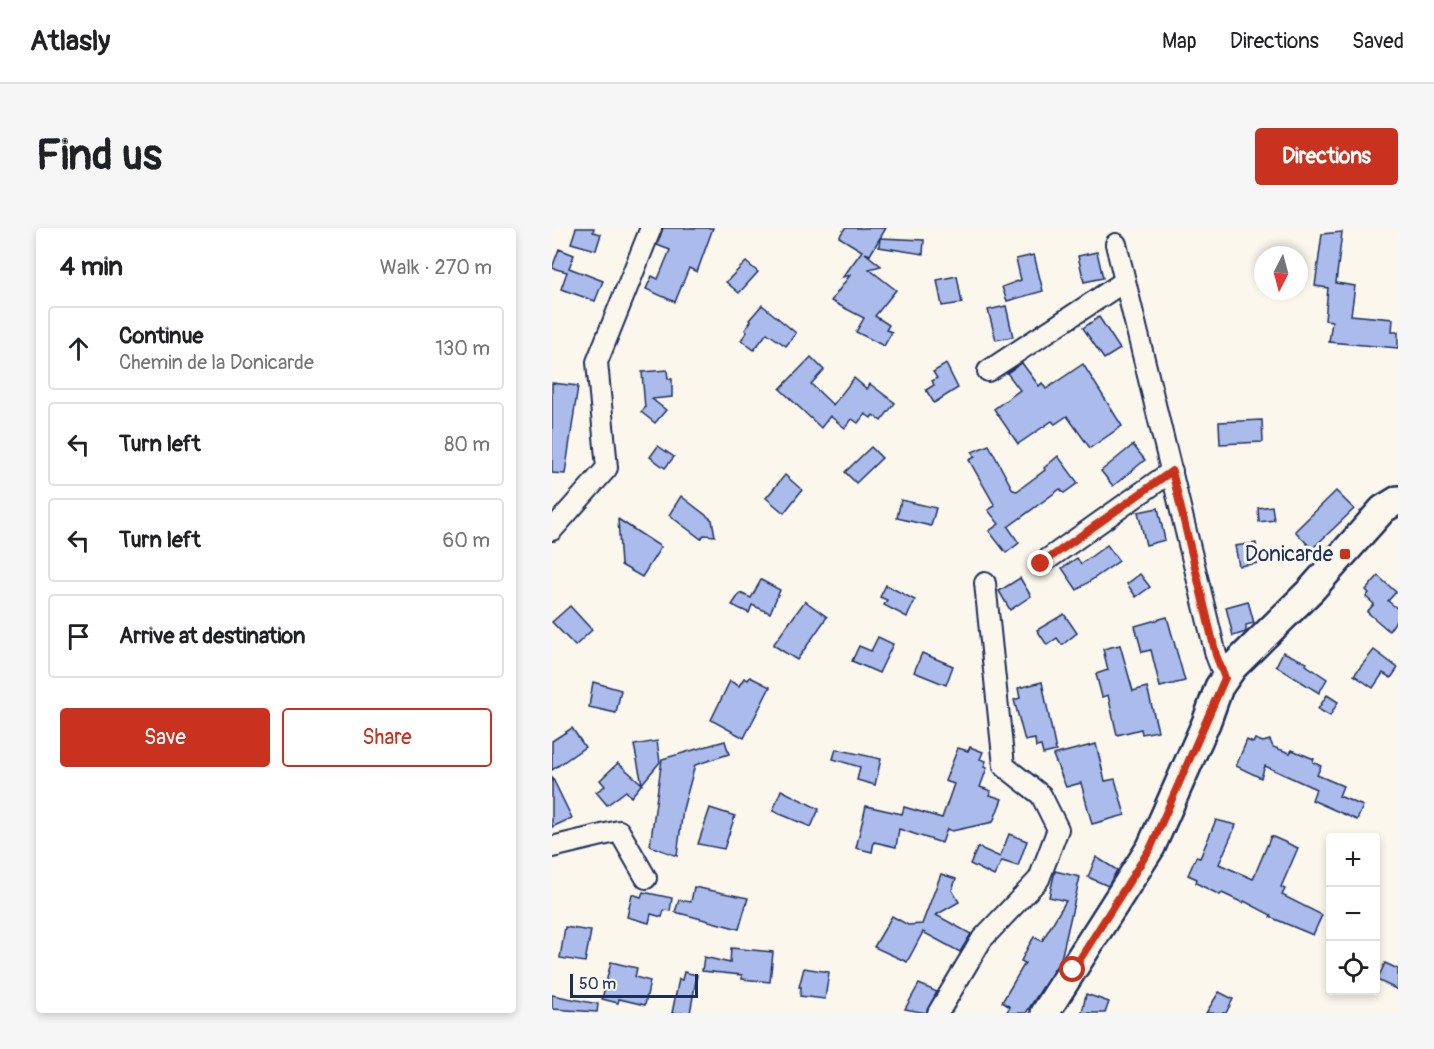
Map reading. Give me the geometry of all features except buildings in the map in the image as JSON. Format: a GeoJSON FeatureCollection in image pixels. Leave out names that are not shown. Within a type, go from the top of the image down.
{"type":"FeatureCollection","features":[{"type":"Feature","properties":{"kind":"street"},"geometry":{"type":"LineString","coordinates":[[552,530],[607,468],[597,362],[651,228]]}},
{"type":"Feature","properties":{"kind":"street"},"geometry":{"type":"LineString","coordinates":[[1116,244],[1216,655],[1225,678]]}},
{"type":"Feature","properties":{"kind":"street"},"geometry":{"type":"LineString","coordinates":[[988,371],[1125,281]]}},
{"type":"Feature","properties":{"kind":"street"},"geometry":{"type":"LineString","coordinates":[[1041,564],[1172,471]]}},
{"type":"Feature","properties":{"kind":"street"},"geometry":{"type":"LineString","coordinates":[[1045,1013],[1151,847],[1225,678],[1233,667],[1318,583],[1378,514],[1398,500]]}},
{"type":"Feature","properties":{"kind":"street"},"geometry":{"type":"LineString","coordinates":[[938,1013],[982,939],[1039,879],[1058,829],[1041,795],[1004,766],[985,583]]}},
{"type":"Feature","properties":{"kind":"street"},"geometry":{"type":"LineString","coordinates":[[552,847],[618,831],[646,878]]}},
{"type":"Feature","properties":{"kind":"place","name":"Donicarde"},"geometry":{"type":"Point","coordinates":[1345,554]}},
{"type":"Feature","properties":{"kind":"route"},"geometry":{"type":"LineString","coordinates":[[1041,564],[1172,471],[1216,655],[1225,678],[1219,687],[1206,723],[1151,847],[1073,970]]}}]}
